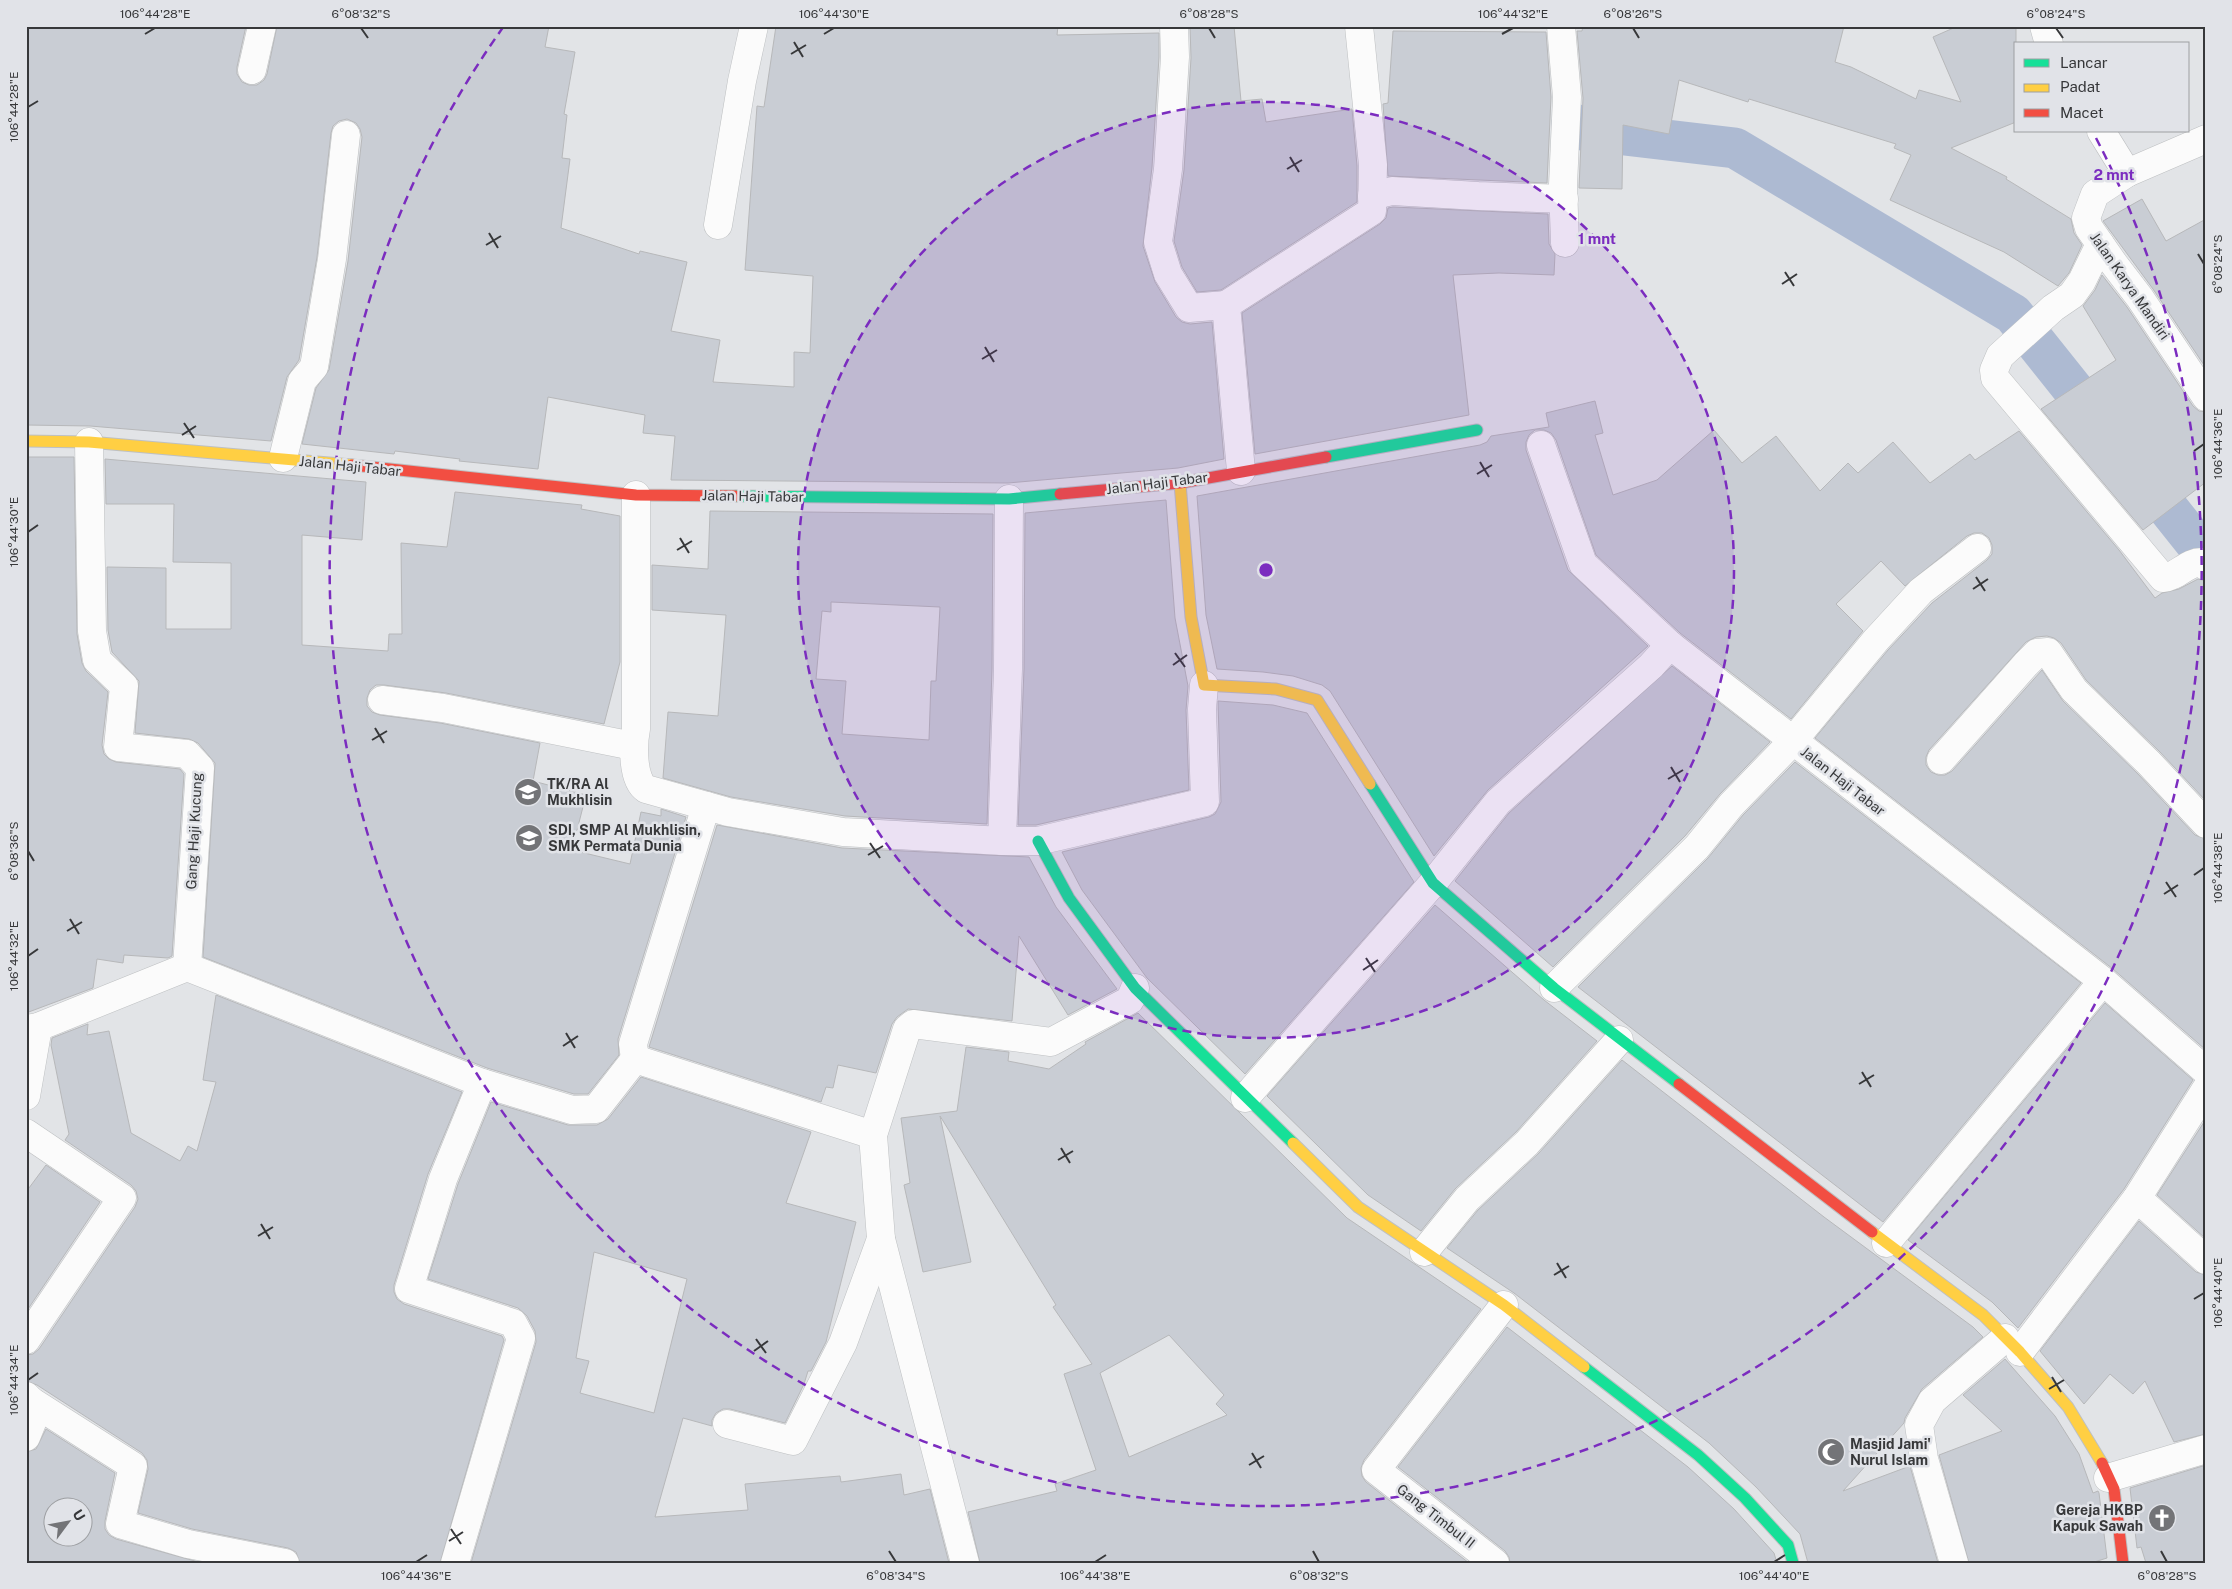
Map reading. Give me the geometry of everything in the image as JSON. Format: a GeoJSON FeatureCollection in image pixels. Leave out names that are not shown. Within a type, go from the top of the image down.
{"type":"FeatureCollection","features":[{"type":"Feature","properties":{"kind":"street"},"geometry":{"type":"LineString","coordinates":[[252,70],[262,26]]}},
{"type":"Feature","properties":{"kind":"street"},"geometry":{"type":"LineString","coordinates":[[718,224],[742,81],[754,26]]}},
{"type":"Feature","properties":{"kind":"street"},"geometry":{"type":"LineString","coordinates":[[1174,26],[1175,57],[1168,169],[1158,242],[1168,274],[1189,308],[1226,305],[1372,211],[1373,164],[1359,28]]}},
{"type":"Feature","properties":{"kind":"street"},"geometry":{"type":"LineString","coordinates":[[1561,26],[1567,97],[1564,192],[1565,243]]}},
{"type":"Feature","properties":{"kind":"street"},"geometry":{"type":"LineString","coordinates":[[2044,26],[2048,42]]}},
{"type":"Feature","properties":{"kind":"street"},"geometry":{"type":"LineString","coordinates":[[2102,132],[2127,173]]}},
{"type":"Feature","properties":{"kind":"street"},"geometry":{"type":"LineString","coordinates":[[283,458],[302,381],[314,367],[332,259],[346,135]]}},
{"type":"Feature","properties":{"kind":"street","name":"Jalan Karya Mandiri"},"geometry":{"type":"LineString","coordinates":[[2206,139],[2127,173],[2095,194],[2088,207],[2086,218],[2089,228],[2140,298],[2206,397]]}},
{"type":"Feature","properties":{"kind":"street"},"geometry":{"type":"LineString","coordinates":[[1372,196],[1392,191],[1478,196],[1564,192]]}},
{"type":"Feature","properties":{"kind":"street"},"geometry":{"type":"LineString","coordinates":[[2100,244],[2082,281],[2072,295],[2053,308],[2000,356],[1994,370],[1995,378],[2163,578],[2170,577],[2197,561],[2203,562],[2206,566]]}},
{"type":"Feature","properties":{"kind":"street"},"geometry":{"type":"LineString","coordinates":[[1226,305],[1241,471]]}},
{"type":"Feature","properties":{"kind":"street","name":"Jalan Haji Tabar"},"geometry":{"type":"LineString","coordinates":[[26,441],[89,442],[283,458],[636,495],[1009,499],[1180,483],[1477,430]]}},
{"type":"Feature","properties":{"kind":"street","name":"Gang Haji Kucung"},"geometry":{"type":"LineString","coordinates":[[89,442],[92,631],[97,660],[124,686],[118,747],[187,754],[200,768],[187,967]]}},
{"type":"Feature","properties":{"kind":"street","name":"Jalan Haji Tabar"},"geometry":{"type":"LineString","coordinates":[[1541,445],[1583,564],[1670,645],[1792,742],[2103,981],[2206,1071]]}},
{"type":"Feature","properties":{"kind":"street"},"geometry":{"type":"LineString","coordinates":[[636,495],[636,729],[633,746],[639,782],[642,786],[646,789],[728,812],[843,832],[1002,841],[1038,841],[1205,802],[1202,709],[1204,685],[1191,617],[1180,483]]}},
{"type":"Feature","properties":{"kind":"street"},"geometry":{"type":"LineString","coordinates":[[1002,841],[1008,669],[1009,499]]}},
{"type":"Feature","properties":{"kind":"street"},"geometry":{"type":"LineString","coordinates":[[1554,988],[1697,847],[1731,806],[1792,742],[1876,640],[1920,591],[1977,548]]}},
{"type":"Feature","properties":{"kind":"street"},"geometry":{"type":"LineString","coordinates":[[1245,1098],[1433,883],[1498,802],[1651,666],[1670,645]]}},
{"type":"Feature","properties":{"kind":"street"},"geometry":{"type":"LineString","coordinates":[[1941,760],[2026,664],[2037,653],[2048,652],[2074,690],[2149,763],[2206,824]]}},
{"type":"Feature","properties":{"kind":"street"},"geometry":{"type":"LineString","coordinates":[[1204,685],[1249,685],[1305,695],[1317,700],[1433,883],[1554,988],[1619,1040],[1983,1315],[2068,1407],[2097,1452],[2114,1489],[2123,1563]]}},
{"type":"Feature","properties":{"kind":"street"},"geometry":{"type":"LineString","coordinates":[[382,700],[443,708],[633,746]]}},
{"type":"Feature","properties":{"kind":"street"},"geometry":{"type":"LineString","coordinates":[[26,1096],[32,1028],[187,967],[482,1083],[572,1110],[596,1109],[635,1059],[633,1044],[706,806]]}},
{"type":"Feature","properties":{"kind":"street"},"geometry":{"type":"LineString","coordinates":[[1038,841],[1069,898],[1135,988],[1358,1207],[1504,1305],[1698,1455],[1745,1498],[1788,1545],[1793,1563]]}},
{"type":"Feature","properties":{"kind":"street"},"geometry":{"type":"LineString","coordinates":[[1886,1243],[2103,981]]}},
{"type":"Feature","properties":{"kind":"street"},"geometry":{"type":"LineString","coordinates":[[965,1563],[881,1239],[873,1136],[908,1029],[913,1024],[1051,1042],[1130,1000],[1135,988]]}},
{"type":"Feature","properties":{"kind":"street"},"geometry":{"type":"LineString","coordinates":[[1424,1252],[1467,1199],[1527,1143],[1619,1040]]}},
{"type":"Feature","properties":{"kind":"street"},"geometry":{"type":"LineString","coordinates":[[635,1059],[873,1136]]}},
{"type":"Feature","properties":{"kind":"street"},"geometry":{"type":"LineString","coordinates":[[455,1563],[521,1338],[513,1323],[409,1288],[443,1178],[482,1083]]}},
{"type":"Feature","properties":{"kind":"street"},"geometry":{"type":"LineString","coordinates":[[1954,1563],[1924,1458],[1919,1426],[1932,1401],[2012,1345],[2137,1198],[2206,1089]]}},
{"type":"Feature","properties":{"kind":"street"},"geometry":{"type":"LineString","coordinates":[[26,1134],[122,1198],[26,1340]]}},
{"type":"Feature","properties":{"kind":"street"},"geometry":{"type":"LineString","coordinates":[[2137,1198],[2206,1260]]}},
{"type":"Feature","properties":{"kind":"street"},"geometry":{"type":"LineString","coordinates":[[727,1424],[793,1441],[843,1343],[881,1239]]}},
{"type":"Feature","properties":{"kind":"street","name":"Gang Timbul II"},"geometry":{"type":"LineString","coordinates":[[1495,1563],[1376,1470],[1504,1305]]}},
{"type":"Feature","properties":{"kind":"street"},"geometry":{"type":"LineString","coordinates":[[26,1437],[36,1415],[28,1399]]}},
{"type":"Feature","properties":{"kind":"street"},"geometry":{"type":"LineString","coordinates":[[28,1399],[133,1466],[120,1524],[186,1554],[285,1563]]}},
{"type":"Feature","properties":{"kind":"street"},"geometry":{"type":"LineString","coordinates":[[2108,1478],[2206,1449]]}},
{"type":"Feature","properties":{"kind":"building"},"geometry":{"type":"Polygon","coordinates":[[[26,26],[246,26],[237,74],[242,82],[249,85],[257,85],[264,80],[267,74],[277,26],[549,26],[545,47],[575,52],[564,114],[567,115],[562,158],[570,159],[561,228],[639,254],[640,251],[687,262],[671,331],[720,340],[713,382],[794,387],[794,352],[810,353],[813,276],[745,270],[757,106],[764,107],[776,26],[1058,26],[1057,35],[1159,33],[1152,167],[1143,246],[1155,282],[1176,317],[1182,322],[1190,324],[1212,322],[1224,459],[1178,468],[1008,483],[671,480],[675,436],[643,433],[645,415],[548,397],[538,469],[459,461],[460,459],[395,451],[394,454],[302,444],[316,388],[329,370],[348,261],[362,137],[356,123],[347,119],[339,121],[333,126],[331,133],[317,257],[299,360],[287,377],[271,441],[90,426],[26,425],[26,26]]]}},
{"type":"Feature","properties":{"kind":"building"},"geometry":{"type":"Polygon","coordinates":[[[1190,26],[1234,26],[1241,101],[1262,99],[1266,122],[1352,109],[1357,166],[1357,202],[1221,290],[1197,292],[1182,267],[1174,241],[1184,170],[1191,58],[1190,26]]]}},
{"type":"Feature","properties":{"kind":"building"},"geometry":{"type":"Polygon","coordinates":[[[1583,26],[1844,26],[1835,62],[1851,67],[1916,99],[1919,90],[1961,102],[1933,37],[1958,26],[2016,26],[2016,42],[2014,42],[2014,123],[1951,148],[2007,177],[2006,179],[2071,219],[2074,233],[2082,245],[2069,273],[2058,286],[2004,252],[1890,200],[1911,155],[1894,148],[1896,144],[1749,99],[1748,102],[1679,80],[1669,134],[1623,125],[1622,189],[1579,188],[1583,98],[1577,31],[1582,31],[1583,26]]]}},
{"type":"Feature","properties":{"kind":"building"},"geometry":{"type":"Polygon","coordinates":[[[1393,31],[1546,32],[1551,97],[1547,183],[1388,176],[1383,104],[1388,103],[1393,31]]]}},
{"type":"Feature","properties":{"kind":"building"},"geometry":{"type":"Polygon","coordinates":[[[2142,199],[2166,241],[2206,219],[2206,368],[2153,289],[2103,221],[2142,199]]]}},
{"type":"Feature","properties":{"kind":"building"},"geometry":{"type":"Polygon","coordinates":[[[1388,208],[1548,214],[1549,244],[1555,254],[1554,275],[1499,273],[1453,275],[1469,415],[1255,454],[1242,313],[1380,224],[1386,218],[1388,208]]]}},
{"type":"Feature","properties":{"kind":"building"},"geometry":{"type":"Polygon","coordinates":[[[2102,275],[2127,307],[2193,406],[2199,411],[2206,412],[2206,482],[2143,530],[2041,409],[2116,360],[2083,306],[2095,290],[2102,275]]]}},
{"type":"Feature","properties":{"kind":"building"},"geometry":{"type":"Polygon","coordinates":[[[1595,401],[1603,433],[1595,435],[1613,495],[1657,480],[1714,430],[1742,463],[1776,436],[1820,491],[1848,463],[1858,473],[1893,442],[1930,483],[1970,454],[1975,460],[2019,431],[2119,550],[2155,598],[2162,593],[2179,589],[2198,579],[2206,581],[2206,801],[2160,752],[2086,680],[2061,643],[2047,636],[2036,637],[2026,642],[1929,750],[1926,757],[1926,765],[1931,772],[1938,775],[1945,775],[1952,771],[2042,670],[2063,701],[2138,774],[2195,835],[2206,839],[2206,1050],[2113,969],[1815,738],[1888,650],[1932,603],[1992,554],[1992,545],[1989,538],[1982,533],[1974,533],[1967,536],[1905,586],[1881,561],[1836,604],[1863,631],[1791,719],[1680,633],[1596,555],[1556,440],[1551,433],[1544,430],[1535,430],[1529,435],[1526,442],[1526,450],[1568,570],[1648,646],[1488,790],[1434,856],[1330,691],[1322,685],[1293,676],[1217,669],[1206,615],[1197,496],[1480,445],[1487,442],[1491,436],[1549,427],[1546,413],[1595,401]]]}},
{"type":"Feature","properties":{"kind":"building"},"geometry":{"type":"Polygon","coordinates":[[[26,457],[74,457],[77,634],[82,663],[86,671],[108,692],[102,745],[104,754],[116,762],[180,769],[184,774],[172,956],[168,958],[124,955],[123,963],[97,959],[93,988],[26,1013],[26,457]]]}},
{"type":"Feature","properties":{"kind":"building"},"geometry":{"type":"Polygon","coordinates":[[[105,459],[366,482],[362,540],[302,535],[302,645],[388,651],[389,634],[402,634],[401,543],[447,547],[455,492],[582,505],[581,509],[620,516],[620,662],[604,724],[446,693],[384,685],[376,685],[370,690],[367,698],[367,706],[372,712],[380,715],[440,723],[540,743],[533,781],[586,795],[572,850],[630,864],[641,812],[661,816],[661,809],[686,817],[618,1039],[619,1055],[588,1094],[574,1094],[487,1068],[203,957],[215,763],[198,743],[189,739],[135,733],[139,681],[112,652],[108,630],[107,567],[166,568],[166,629],[231,629],[231,563],[173,562],[174,504],[106,504],[105,459]]]}},
{"type":"Feature","properties":{"kind":"building"},"geometry":{"type":"Polygon","coordinates":[[[1166,500],[1175,618],[1188,686],[1186,710],[1189,790],[1036,825],[1018,825],[1024,669],[1025,513],[1166,500]]]}},
{"type":"Feature","properties":{"kind":"building"},"geometry":{"type":"Polygon","coordinates":[[[710,511],[993,514],[992,669],[987,824],[845,816],[731,797],[663,778],[668,712],[718,716],[726,615],[652,610],[652,565],[708,569],[710,511]],[[831,602],[831,612],[822,611],[816,679],[846,681],[842,734],[929,740],[931,681],[936,681],[940,607],[831,602]]]}},
{"type":"Feature","properties":{"kind":"building"},"geometry":{"type":"Polygon","coordinates":[[[1672,666],[1770,742],[1720,794],[1685,836],[1553,967],[1455,881],[1509,813],[1672,666]]]}},
{"type":"Feature","properties":{"kind":"building"},"geometry":{"type":"Polygon","coordinates":[[[1218,701],[1273,705],[1307,713],[1414,882],[1245,1074],[1147,978],[1082,890],[1062,852],[1215,814],[1221,802],[1218,701]]]}},
{"type":"Feature","properties":{"kind":"building"},"geometry":{"type":"Polygon","coordinates":[[[1795,762],[2081,983],[1883,1222],[1578,987],[1708,858],[1743,815],[1795,762]]]}},
{"type":"Feature","properties":{"kind":"building"},"geometry":{"type":"Polygon","coordinates":[[[717,825],[842,848],[1029,857],[1056,907],[1117,989],[1068,1015],[1019,936],[1012,1021],[908,1009],[897,1017],[892,1024],[876,1073],[838,1065],[833,1088],[826,1087],[821,1102],[649,1047],[717,825]]]}},
{"type":"Feature","properties":{"kind":"building"},"geometry":{"type":"Polygon","coordinates":[[[1435,905],[1544,1000],[1597,1041],[1516,1132],[1455,1189],[1421,1231],[1368,1195],[1267,1096],[1435,905]]]}},
{"type":"Feature","properties":{"kind":"building"},"geometry":{"type":"Polygon","coordinates":[[[216,995],[462,1092],[428,1174],[394,1285],[397,1299],[404,1304],[502,1336],[504,1340],[440,1563],[300,1563],[296,1552],[288,1548],[192,1529],[138,1513],[148,1469],[147,1460],[142,1453],[37,1385],[26,1381],[26,1355],[33,1354],[39,1349],[135,1207],[138,1199],[136,1191],[131,1185],[65,1140],[69,1134],[51,1045],[52,1038],[88,1024],[87,1035],[109,1031],[131,1133],[180,1161],[188,1146],[197,1151],[216,1082],[203,1080],[216,995]]]}},
{"type":"Feature","properties":{"kind":"building"},"geometry":{"type":"Polygon","coordinates":[[[2105,1003],[2193,1080],[2124,1189],[2018,1328],[1992,1302],[1908,1240],[2105,1003]]]}},
{"type":"Feature","properties":{"kind":"building"},"geometry":{"type":"Polygon","coordinates":[[[1138,1013],[1347,1218],[1481,1309],[1364,1460],[1361,1468],[1362,1476],[1366,1482],[1469,1563],[980,1563],[968,1512],[1057,1491],[1055,1484],[1096,1470],[1064,1374],[1092,1364],[1053,1307],[1056,1305],[940,1116],[971,1262],[923,1272],[904,1185],[910,1183],[901,1118],[957,1111],[966,1047],[1009,1052],[1008,1061],[1049,1069],[1086,1044],[1085,1042],[1138,1013]],[[1169,1335],[1100,1373],[1129,1457],[1227,1415],[1216,1404],[1224,1395],[1169,1335]]]}},
{"type":"Feature","properties":{"kind":"building"},"geometry":{"type":"Polygon","coordinates":[[[1622,1060],[1824,1217],[1973,1327],[1983,1337],[1922,1389],[1904,1423],[1843,1491],[1910,1466],[1938,1563],[1808,1563],[1800,1534],[1756,1487],[1709,1443],[1514,1293],[1447,1248],[1478,1210],[1539,1153],[1622,1060]]]}},
{"type":"Feature","properties":{"kind":"building"},"geometry":{"type":"Polygon","coordinates":[[[641,1077],[811,1132],[786,1203],[856,1222],[826,1342],[811,1371],[808,1371],[804,1384],[785,1423],[730,1409],[723,1409],[716,1413],[712,1420],[712,1426],[683,1418],[655,1517],[748,1510],[745,1484],[840,1476],[841,1482],[901,1474],[904,1495],[930,1489],[949,1563],[471,1563],[536,1342],[535,1331],[527,1316],[518,1308],[428,1279],[458,1184],[491,1102],[568,1125],[597,1125],[608,1119],[641,1077]],[[594,1252],[576,1358],[589,1361],[580,1393],[654,1413],[687,1279],[594,1252]]]}},
{"type":"Feature","properties":{"kind":"building"},"geometry":{"type":"Polygon","coordinates":[[[2206,1119],[2206,1239],[2157,1195],[2206,1119]]]}},
{"type":"Feature","properties":{"kind":"building"},"geometry":{"type":"Polygon","coordinates":[[[46,1165],[100,1202],[26,1312],[26,1192],[46,1165]]]}},
{"type":"Feature","properties":{"kind":"building"},"geometry":{"type":"Polygon","coordinates":[[[2139,1221],[2196,1272],[2206,1275],[2206,1434],[2174,1442],[2145,1381],[2133,1394],[2110,1374],[2084,1404],[2040,1351],[2139,1221]]]}},
{"type":"Feature","properties":{"kind":"building"},"geometry":{"type":"Polygon","coordinates":[[[1507,1327],[1688,1467],[1734,1509],[1774,1553],[1777,1563],[1510,1563],[1505,1551],[1398,1467],[1507,1327]]]}},
{"type":"Feature","properties":{"kind":"building"},"geometry":{"type":"Polygon","coordinates":[[[2005,1359],[2055,1416],[2079,1454],[2093,1493],[2098,1491],[2107,1558],[2091,1563],[1969,1563],[1939,1455],[2002,1431],[1963,1395],[2005,1359]]]}},
{"type":"Feature","properties":{"kind":"building"},"geometry":{"type":"Polygon","coordinates":[[[46,1429],[115,1473],[105,1521],[105,1529],[109,1535],[116,1539],[202,1563],[26,1563],[26,1452],[36,1449],[46,1429]]]}},
{"type":"Feature","properties":{"kind":"building","name":"Gereja HKBP Kapuk Sawah"},"geometry":{"type":"Polygon","coordinates":[[[2206,1465],[2206,1563],[2146,1563],[2141,1547],[2137,1548],[2130,1488],[2206,1465]]]}},
{"type":"Feature","properties":{"kind":"waterway"},"geometry":{"type":"LineString","coordinates":[[1572,123],[1573,129],[1735,148],[2013,314],[2206,556]]}},
{"type":"Feature","properties":{"kind":"traffic: fast"},"geometry":{"type":"LineString","coordinates":[[1326,457],[1477,430]]}},
{"type":"Feature","properties":{"kind":"traffic: fast"},"geometry":{"type":"LineString","coordinates":[[736,496],[1009,499],[1060,494]]}},
{"type":"Feature","properties":{"kind":"traffic: fast"},"geometry":{"type":"LineString","coordinates":[[1370,784],[1433,883],[1554,988],[1679,1084]]}},
{"type":"Feature","properties":{"kind":"traffic: fast"},"geometry":{"type":"LineString","coordinates":[[1038,841],[1069,898],[1135,988],[1293,1143]]}},
{"type":"Feature","properties":{"kind":"traffic: fast"},"geometry":{"type":"LineString","coordinates":[[1584,1367],[1698,1455],[1745,1498],[1788,1545],[1793,1563]]}},
{"type":"Feature","properties":{"kind":"traffic: slow"},"geometry":{"type":"LineString","coordinates":[[26,441],[89,442],[352,465]]}},
{"type":"Feature","properties":{"kind":"traffic: slow"},"geometry":{"type":"LineString","coordinates":[[1180,483],[1191,617],[1204,685],[1276,689],[1317,700],[1370,784]]}},
{"type":"Feature","properties":{"kind":"traffic: slow"},"geometry":{"type":"LineString","coordinates":[[1293,1143],[1358,1207],[1504,1305],[1584,1367]]}},
{"type":"Feature","properties":{"kind":"traffic: slow"},"geometry":{"type":"LineString","coordinates":[[1872,1232],[1983,1315],[2020,1352],[2068,1407],[2102,1463]]}},
{"type":"Feature","properties":{"kind":"traffic: jam"},"geometry":{"type":"LineString","coordinates":[[1060,494],[1180,483],[1326,457]]}},
{"type":"Feature","properties":{"kind":"traffic: jam"},"geometry":{"type":"LineString","coordinates":[[352,465],[636,495],[736,496]]}},
{"type":"Feature","properties":{"kind":"traffic: jam"},"geometry":{"type":"LineString","coordinates":[[1679,1084],[1872,1232]]}},
{"type":"Feature","properties":{"kind":"traffic: jam"},"geometry":{"type":"LineString","coordinates":[[2102,1463],[2114,1489],[2123,1563]]}},
{"type":"Feature","properties":{"kind":"place","name":"TK/RA Al Mukhlisin"},"geometry":{"type":"Point","coordinates":[528,792]}},
{"type":"Feature","properties":{"kind":"place","name":"SDI, SMP Al Mukhlisin, SMK Permata Dunia"},"geometry":{"type":"Point","coordinates":[529,838]}},
{"type":"Feature","properties":{"kind":"place","name":"Masjid Jami' Nurul Islam"},"geometry":{"type":"Point","coordinates":[1831,1452]}},
{"type":"Feature","properties":{"kind":"place","name":"Gereja HKBP Kapuk Sawah"},"geometry":{"type":"Point","coordinates":[2162,1518]}}]}
